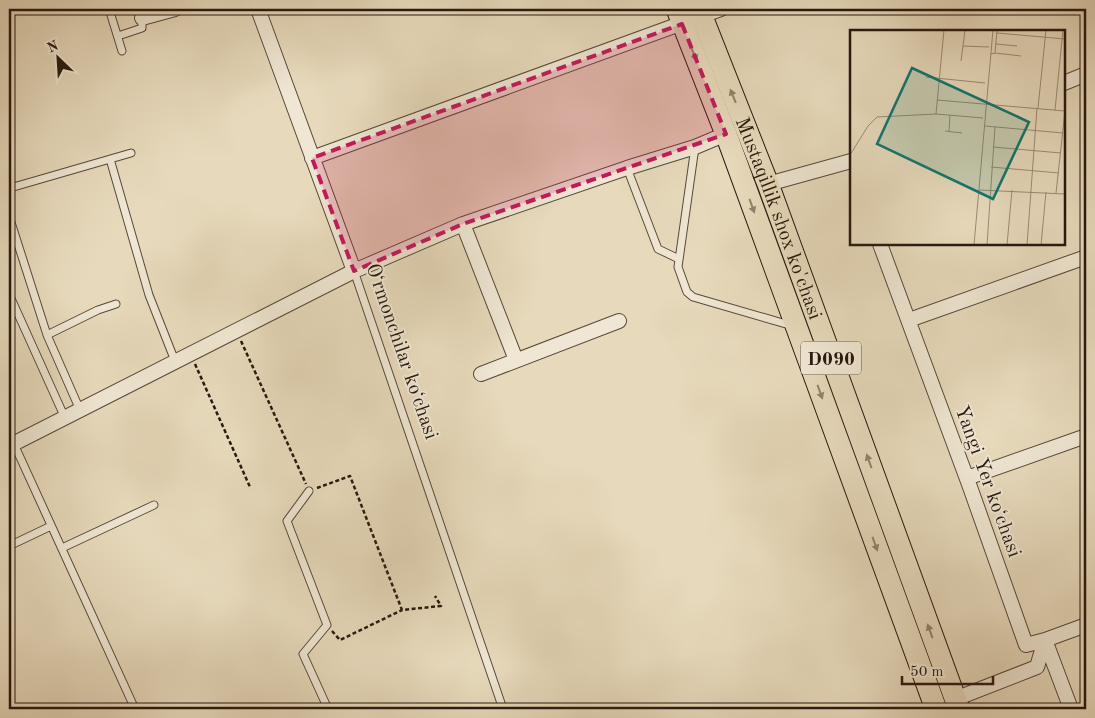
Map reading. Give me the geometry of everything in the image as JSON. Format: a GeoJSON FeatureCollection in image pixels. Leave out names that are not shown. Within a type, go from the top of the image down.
{"type":"FeatureCollection","features":[{"type":"Feature","properties":{"kind":"main road","name":"Mustaqillik shox ko'chasi"},"geometry":{"type":"LineString","coordinates":[[707,11],[957,704]]}},
{"type":"Feature","properties":{"kind":"main road","name":"Mustaqillik shox ko'chasi"},"geometry":{"type":"LineString","coordinates":[[679,16],[726,134],[936,709]]}},
{"type":"Feature","properties":{"kind":"main road"},"geometry":{"type":"LineString","coordinates":[[861,505],[882,498]]}},
{"type":"Feature","properties":{"kind":"street"},"geometry":{"type":"LineString","coordinates":[[142,18],[175,9]]}},
{"type":"Feature","properties":{"kind":"street","name":"Oʻrmonchilar koʻchasi"},"geometry":{"type":"LineString","coordinates":[[258,9],[354,271]]}},
{"type":"Feature","properties":{"kind":"street"},"geometry":{"type":"LineString","coordinates":[[312,158],[679,16],[707,11]]}},
{"type":"Feature","properties":{"kind":"street"},"geometry":{"type":"LineString","coordinates":[[1065,82],[1086,74]]}},
{"type":"Feature","properties":{"kind":"street"},"geometry":{"type":"LineString","coordinates":[[11,445],[354,271],[464,224],[627,168],[695,147],[726,134]]}},
{"type":"Feature","properties":{"kind":"street"},"geometry":{"type":"LineString","coordinates":[[768,184],[850,162]]}},
{"type":"Feature","properties":{"kind":"street"},"geometry":{"type":"LineString","coordinates":[[464,224],[516,360]]}},
{"type":"Feature","properties":{"kind":"street","name":"Yangi Yer koʻchasi"},"geometry":{"type":"LineString","coordinates":[[880,245],[967,478],[1026,645],[1046,640]]}},
{"type":"Feature","properties":{"kind":"street"},"geometry":{"type":"LineString","coordinates":[[909,320],[1086,257]]}},
{"type":"Feature","properties":{"kind":"street"},"geometry":{"type":"LineString","coordinates":[[481,374],[620,321]]}},
{"type":"Feature","properties":{"kind":"street"},"geometry":{"type":"LineString","coordinates":[[967,478],[1086,436]]}},
{"type":"Feature","properties":{"kind":"street"},"geometry":{"type":"LineString","coordinates":[[1046,640],[1086,625]]}},
{"type":"Feature","properties":{"kind":"street"},"geometry":{"type":"LineString","coordinates":[[957,704],[1037,667],[1046,640]]}},
{"type":"Feature","properties":{"kind":"street"},"geometry":{"type":"LineString","coordinates":[[1046,640],[1071,709]]}},
{"type":"Feature","properties":{"kind":"lane"},"geometry":{"type":"LineString","coordinates":[[110,12],[122,51]]}},
{"type":"Feature","properties":{"kind":"lane"},"geometry":{"type":"LineString","coordinates":[[118,36],[142,28],[142,18]]}},
{"type":"Feature","properties":{"kind":"lane"},"geometry":{"type":"LineString","coordinates":[[695,147],[678,266],[687,292],[693,297],[796,327]]}},
{"type":"Feature","properties":{"kind":"lane"},"geometry":{"type":"LineString","coordinates":[[10,188],[131,153]]}},
{"type":"Feature","properties":{"kind":"lane"},"geometry":{"type":"LineString","coordinates":[[110,158],[149,295],[175,362]]}},
{"type":"Feature","properties":{"kind":"lane"},"geometry":{"type":"LineString","coordinates":[[627,168],[658,249],[679,259]]}},
{"type":"Feature","properties":{"kind":"lane"},"geometry":{"type":"LineString","coordinates":[[9,216],[47,335],[80,410]]}},
{"type":"Feature","properties":{"kind":"lane","name":"Oʻrmonchilar koʻchasi"},"geometry":{"type":"LineString","coordinates":[[354,271],[504,709]]}},
{"type":"Feature","properties":{"kind":"lane"},"geometry":{"type":"LineString","coordinates":[[9,294],[64,418]]}},
{"type":"Feature","properties":{"kind":"lane"},"geometry":{"type":"LineString","coordinates":[[47,335],[98,310],[116,304]]}},
{"type":"Feature","properties":{"kind":"lane"},"geometry":{"type":"LineString","coordinates":[[11,445],[62,548],[135,709]]}},
{"type":"Feature","properties":{"kind":"lane"},"geometry":{"type":"LineString","coordinates":[[309,490],[287,521],[327,625],[303,654],[328,709]]}},
{"type":"Feature","properties":{"kind":"lane"},"geometry":{"type":"LineString","coordinates":[[62,548],[154,506]]}},
{"type":"Feature","properties":{"kind":"lane"},"geometry":{"type":"LineString","coordinates":[[9,546],[51,526]]}},
{"type":"Feature","properties":{"kind":"path"},"geometry":{"type":"LineString","coordinates":[[236,330],[309,490],[350,476],[402,610]]}},
{"type":"Feature","properties":{"kind":"path"},"geometry":{"type":"LineString","coordinates":[[190,354],[250,487]]}},
{"type":"Feature","properties":{"kind":"path"},"geometry":{"type":"LineString","coordinates":[[327,625],[340,640],[402,610],[441,606],[435,596]]}},
{"type":"Feature","properties":{"kind":"highlighted area"},"geometry":{"type":"Polygon","coordinates":[[[682,24],[726,134],[463,224],[354,271],[312,158],[682,24]]]}}]}
